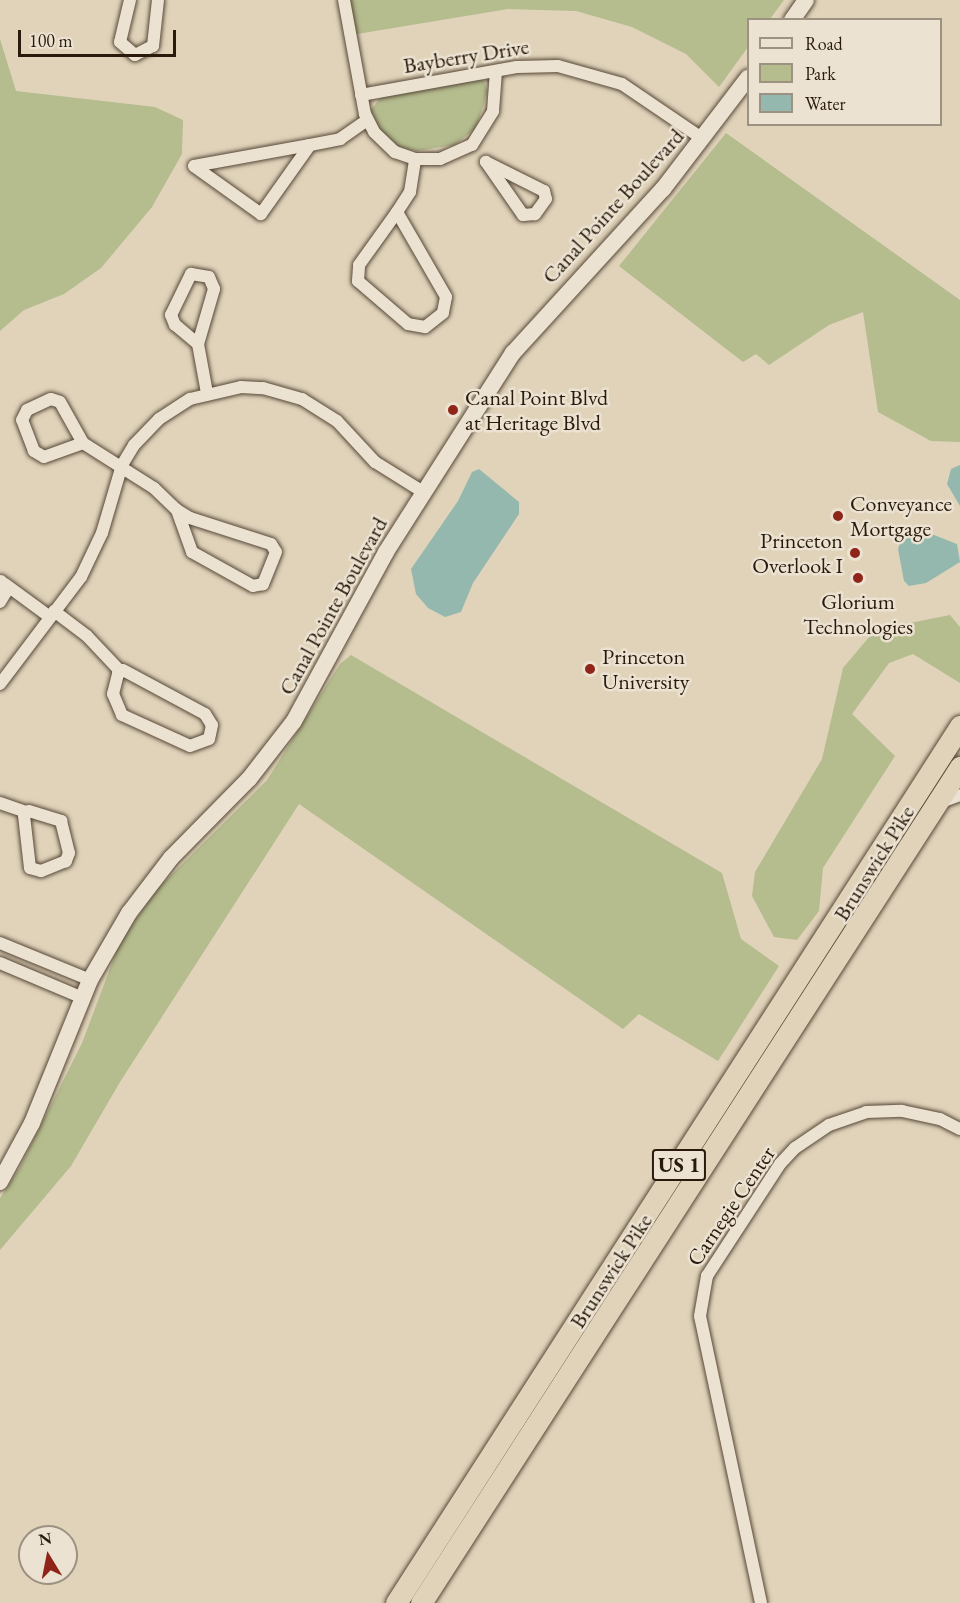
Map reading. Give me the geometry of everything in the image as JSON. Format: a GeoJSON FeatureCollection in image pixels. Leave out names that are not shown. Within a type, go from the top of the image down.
{"type":"FeatureCollection","features":[{"type":"Feature","properties":{"kind":"highway","name":"Brunswick Pike"},"geometry":{"type":"LineString","coordinates":[[396,1603],[960,726]]}},
{"type":"Feature","properties":{"kind":"highway","name":"Brunswick Pike"},"geometry":{"type":"LineString","coordinates":[[421,1603],[960,767]]}},
{"type":"Feature","properties":{"kind":"street"},"geometry":{"type":"LineString","coordinates":[[129,0],[119,36],[123,48],[135,55],[153,46],[158,0]]}},
{"type":"Feature","properties":{"kind":"street"},"geometry":{"type":"LineString","coordinates":[[344,0],[367,120],[383,142],[415,159],[440,159],[472,145],[493,111],[496,71]]}},
{"type":"Feature","properties":{"kind":"street"},"geometry":{"type":"LineString","coordinates":[[793,18],[806,0]]}},
{"type":"Feature","properties":{"kind":"street","name":"Bayberry Drive"},"geometry":{"type":"LineString","coordinates":[[361,95],[496,71],[541,66],[601,75],[641,95],[703,139]]}},
{"type":"Feature","properties":{"kind":"street","name":"Canal Pointe Boulevard"},"geometry":{"type":"LineString","coordinates":[[0,1182],[32,1123],[90,980],[149,885],[249,778],[294,721],[386,552],[513,354],[633,223],[703,139],[747,79]]}},
{"type":"Feature","properties":{"kind":"street"},"geometry":{"type":"LineString","coordinates":[[310,145],[261,214],[194,166],[310,145],[340,140],[367,120]]}},
{"type":"Feature","properties":{"kind":"street"},"geometry":{"type":"LineString","coordinates":[[472,145],[523,215],[535,214],[546,199],[544,190],[486,162]]}},
{"type":"Feature","properties":{"kind":"street"},"geometry":{"type":"LineString","coordinates":[[397,212],[446,297],[443,313],[425,327],[408,324],[358,281],[359,266],[411,192],[415,159]]}},
{"type":"Feature","properties":{"kind":"street"},"geometry":{"type":"LineString","coordinates":[[198,344],[175,325],[171,315],[186,279],[198,273],[209,277],[214,289],[198,344],[207,393]]}},
{"type":"Feature","properties":{"kind":"street"},"geometry":{"type":"LineString","coordinates":[[0,684],[94,554],[122,465],[134,445],[159,418],[207,393],[263,388],[302,399],[337,421],[375,462],[423,492]]}},
{"type":"Feature","properties":{"kind":"street"},"geometry":{"type":"LineString","coordinates":[[83,443],[51,456],[39,455],[23,424],[24,414],[56,399],[83,443],[122,465],[177,510],[190,518],[271,543],[276,552],[263,584],[253,586],[192,552],[177,510]]}},
{"type":"Feature","properties":{"kind":"street"},"geometry":{"type":"LineString","coordinates":[[0,602],[3,582],[92,640],[120,671],[205,714],[212,725],[209,739],[190,746],[122,715],[113,694],[120,671]]}},
{"type":"Feature","properties":{"kind":"street"},"geometry":{"type":"LineString","coordinates":[[937,803],[960,795]]}},
{"type":"Feature","properties":{"kind":"street"},"geometry":{"type":"LineString","coordinates":[[0,803],[26,812],[53,816],[61,821],[69,853],[66,861],[41,871],[30,868],[26,812]]}},
{"type":"Feature","properties":{"kind":"street"},"geometry":{"type":"LineString","coordinates":[[0,943],[90,980]]}},
{"type":"Feature","properties":{"kind":"street"},"geometry":{"type":"LineString","coordinates":[[0,963],[82,998]]}},
{"type":"Feature","properties":{"kind":"street","name":"Carnegie Center"},"geometry":{"type":"LineString","coordinates":[[761,1603],[700,1316],[707,1276],[780,1164],[795,1148],[829,1125],[866,1112],[902,1111],[940,1119],[960,1129]]}},
{"type":"Feature","properties":{"kind":"green space"},"geometry":{"type":"Polygon","coordinates":[[[344,0],[784,0],[771,18],[747,18],[747,48],[719,87],[686,54],[632,27],[576,11],[508,9],[351,35],[344,0]]]}},
{"type":"Feature","properties":{"kind":"green space"},"geometry":{"type":"Polygon","coordinates":[[[0,39],[16,91],[155,107],[183,120],[182,154],[152,207],[101,268],[64,294],[24,310],[0,331],[0,39]]]}},
{"type":"Feature","properties":{"kind":"green space"},"geometry":{"type":"Polygon","coordinates":[[[484,80],[487,91],[483,107],[475,129],[454,145],[417,151],[394,146],[376,125],[371,110],[381,97],[484,80]]]}},
{"type":"Feature","properties":{"kind":"green space"},"geometry":{"type":"Polygon","coordinates":[[[726,133],[960,300],[960,442],[931,441],[878,412],[863,312],[829,325],[769,365],[756,354],[743,362],[619,266],[726,133]]]}},
{"type":"Feature","properties":{"kind":"green space"},"geometry":{"type":"Polygon","coordinates":[[[950,615],[960,627],[960,683],[913,654],[889,663],[852,714],[895,756],[823,868],[819,911],[797,940],[774,937],[752,896],[755,872],[822,759],[843,668],[875,630],[950,615]]]}},
{"type":"Feature","properties":{"kind":"green space"},"geometry":{"type":"Polygon","coordinates":[[[351,655],[722,873],[741,939],[779,966],[718,1061],[639,1014],[623,1029],[299,804],[120,1082],[71,1166],[0,1250],[0,1198],[19,1169],[82,1043],[120,942],[157,889],[267,780],[340,664],[351,655]]]}},
{"type":"Feature","properties":{"kind":"water"},"geometry":{"type":"Polygon","coordinates":[[[960,465],[960,506],[947,484],[951,469],[960,465]]]}},
{"type":"Feature","properties":{"kind":"water"},"geometry":{"type":"Polygon","coordinates":[[[479,469],[519,502],[519,514],[473,583],[461,612],[445,617],[428,608],[416,594],[411,569],[458,501],[472,472],[479,469]]]}},
{"type":"Feature","properties":{"kind":"water"},"geometry":{"type":"Polygon","coordinates":[[[911,532],[934,535],[957,544],[960,562],[926,583],[909,586],[904,581],[898,549],[903,534],[911,532]]]}},
{"type":"Feature","properties":{"kind":"place","name":"Canal Point Blvd at Heritage Blvd"},"geometry":{"type":"Point","coordinates":[453,410]}},
{"type":"Feature","properties":{"kind":"place","name":"Conveyance Mortgage"},"geometry":{"type":"Point","coordinates":[838,516]}},
{"type":"Feature","properties":{"kind":"place","name":"Princeton Overlook I"},"geometry":{"type":"Point","coordinates":[855,553]}},
{"type":"Feature","properties":{"kind":"place","name":"Glorium Technologies"},"geometry":{"type":"Point","coordinates":[858,578]}},
{"type":"Feature","properties":{"kind":"place","name":"Princeton University"},"geometry":{"type":"Point","coordinates":[590,669]}}]}
